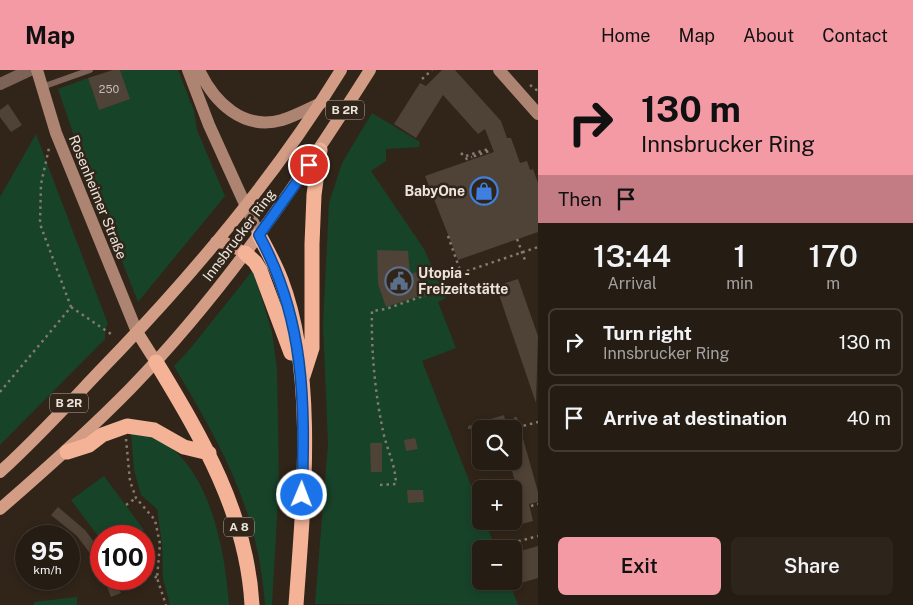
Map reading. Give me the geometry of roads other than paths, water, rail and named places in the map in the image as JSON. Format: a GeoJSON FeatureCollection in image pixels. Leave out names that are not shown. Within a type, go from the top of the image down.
{"type":"FeatureCollection","features":[{"type":"Feature","properties":{"kind":"highway"},"geometry":{"type":"LineString","coordinates":[[301,382],[312,348],[312,244],[314,195],[320,150]]}},
{"type":"Feature","properties":{"kind":"highway"},"geometry":{"type":"LineString","coordinates":[[259,235],[271,257],[286,296],[296,340],[301,382],[303,476],[296,605]]}},
{"type":"Feature","properties":{"kind":"highway"},"geometry":{"type":"LineString","coordinates":[[245,253],[255,262],[267,286],[301,382]]}},
{"type":"Feature","properties":{"kind":"highway","name":"A 8"},"geometry":{"type":"LineString","coordinates":[[156,362],[209,453],[223,483],[242,536],[252,605]]}},
{"type":"Feature","properties":{"kind":"highway"},"geometry":{"type":"LineString","coordinates":[[67,452],[89,444],[102,435],[127,426],[154,430],[184,446],[209,453]]}},
{"type":"Feature","properties":{"kind":"main road","name":"Rosenheimer Straße"},"geometry":{"type":"LineString","coordinates":[[37,70],[56,133],[137,332]]}},
{"type":"Feature","properties":{"kind":"main road"},"geometry":{"type":"LineString","coordinates":[[188,70],[208,125],[259,235]]}},
{"type":"Feature","properties":{"kind":"main road"},"geometry":{"type":"LineString","coordinates":[[199,70],[220,103],[233,113],[248,120],[268,122],[282,120],[321,103]]}},
{"type":"Feature","properties":{"kind":"main road","name":"Innsbrucker Ring"},"geometry":{"type":"LineString","coordinates":[[137,332],[216,242],[321,103],[341,70]]}},
{"type":"Feature","properties":{"kind":"main road","name":"Innsbrucker Ring"},"geometry":{"type":"LineString","coordinates":[[156,362],[259,235],[320,150],[370,70]]}},
{"type":"Feature","properties":{"kind":"main road"},"geometry":{"type":"LineString","coordinates":[[499,70],[538,114]]}},
{"type":"Feature","properties":{"kind":"main road"},"geometry":{"type":"LineString","coordinates":[[216,242],[226,243],[245,253]]}},
{"type":"Feature","properties":{"kind":"main road"},"geometry":{"type":"LineString","coordinates":[[137,332],[156,362]]}},
{"type":"Feature","properties":{"kind":"main road","name":"B 2R"},"geometry":{"type":"LineString","coordinates":[[0,472],[37,438],[137,332]]}},
{"type":"Feature","properties":{"kind":"main road","name":"B 2R"},"geometry":{"type":"LineString","coordinates":[[0,509],[67,452],[156,362]]}},
{"type":"Feature","properties":{"kind":"street"},"geometry":{"type":"LineString","coordinates":[[0,84],[30,70]]}},
{"type":"Feature","properties":{"kind":"lane"},"geometry":{"type":"LineString","coordinates":[[42,87],[90,70]]}},
{"type":"Feature","properties":{"kind":"place","name":"BabyOne"},"geometry":{"type":"Point","coordinates":[484,191]}},
{"type":"Feature","properties":{"kind":"place","name":"Utopia - Freizeitstätte"},"geometry":{"type":"Point","coordinates":[399,281]}}]}
